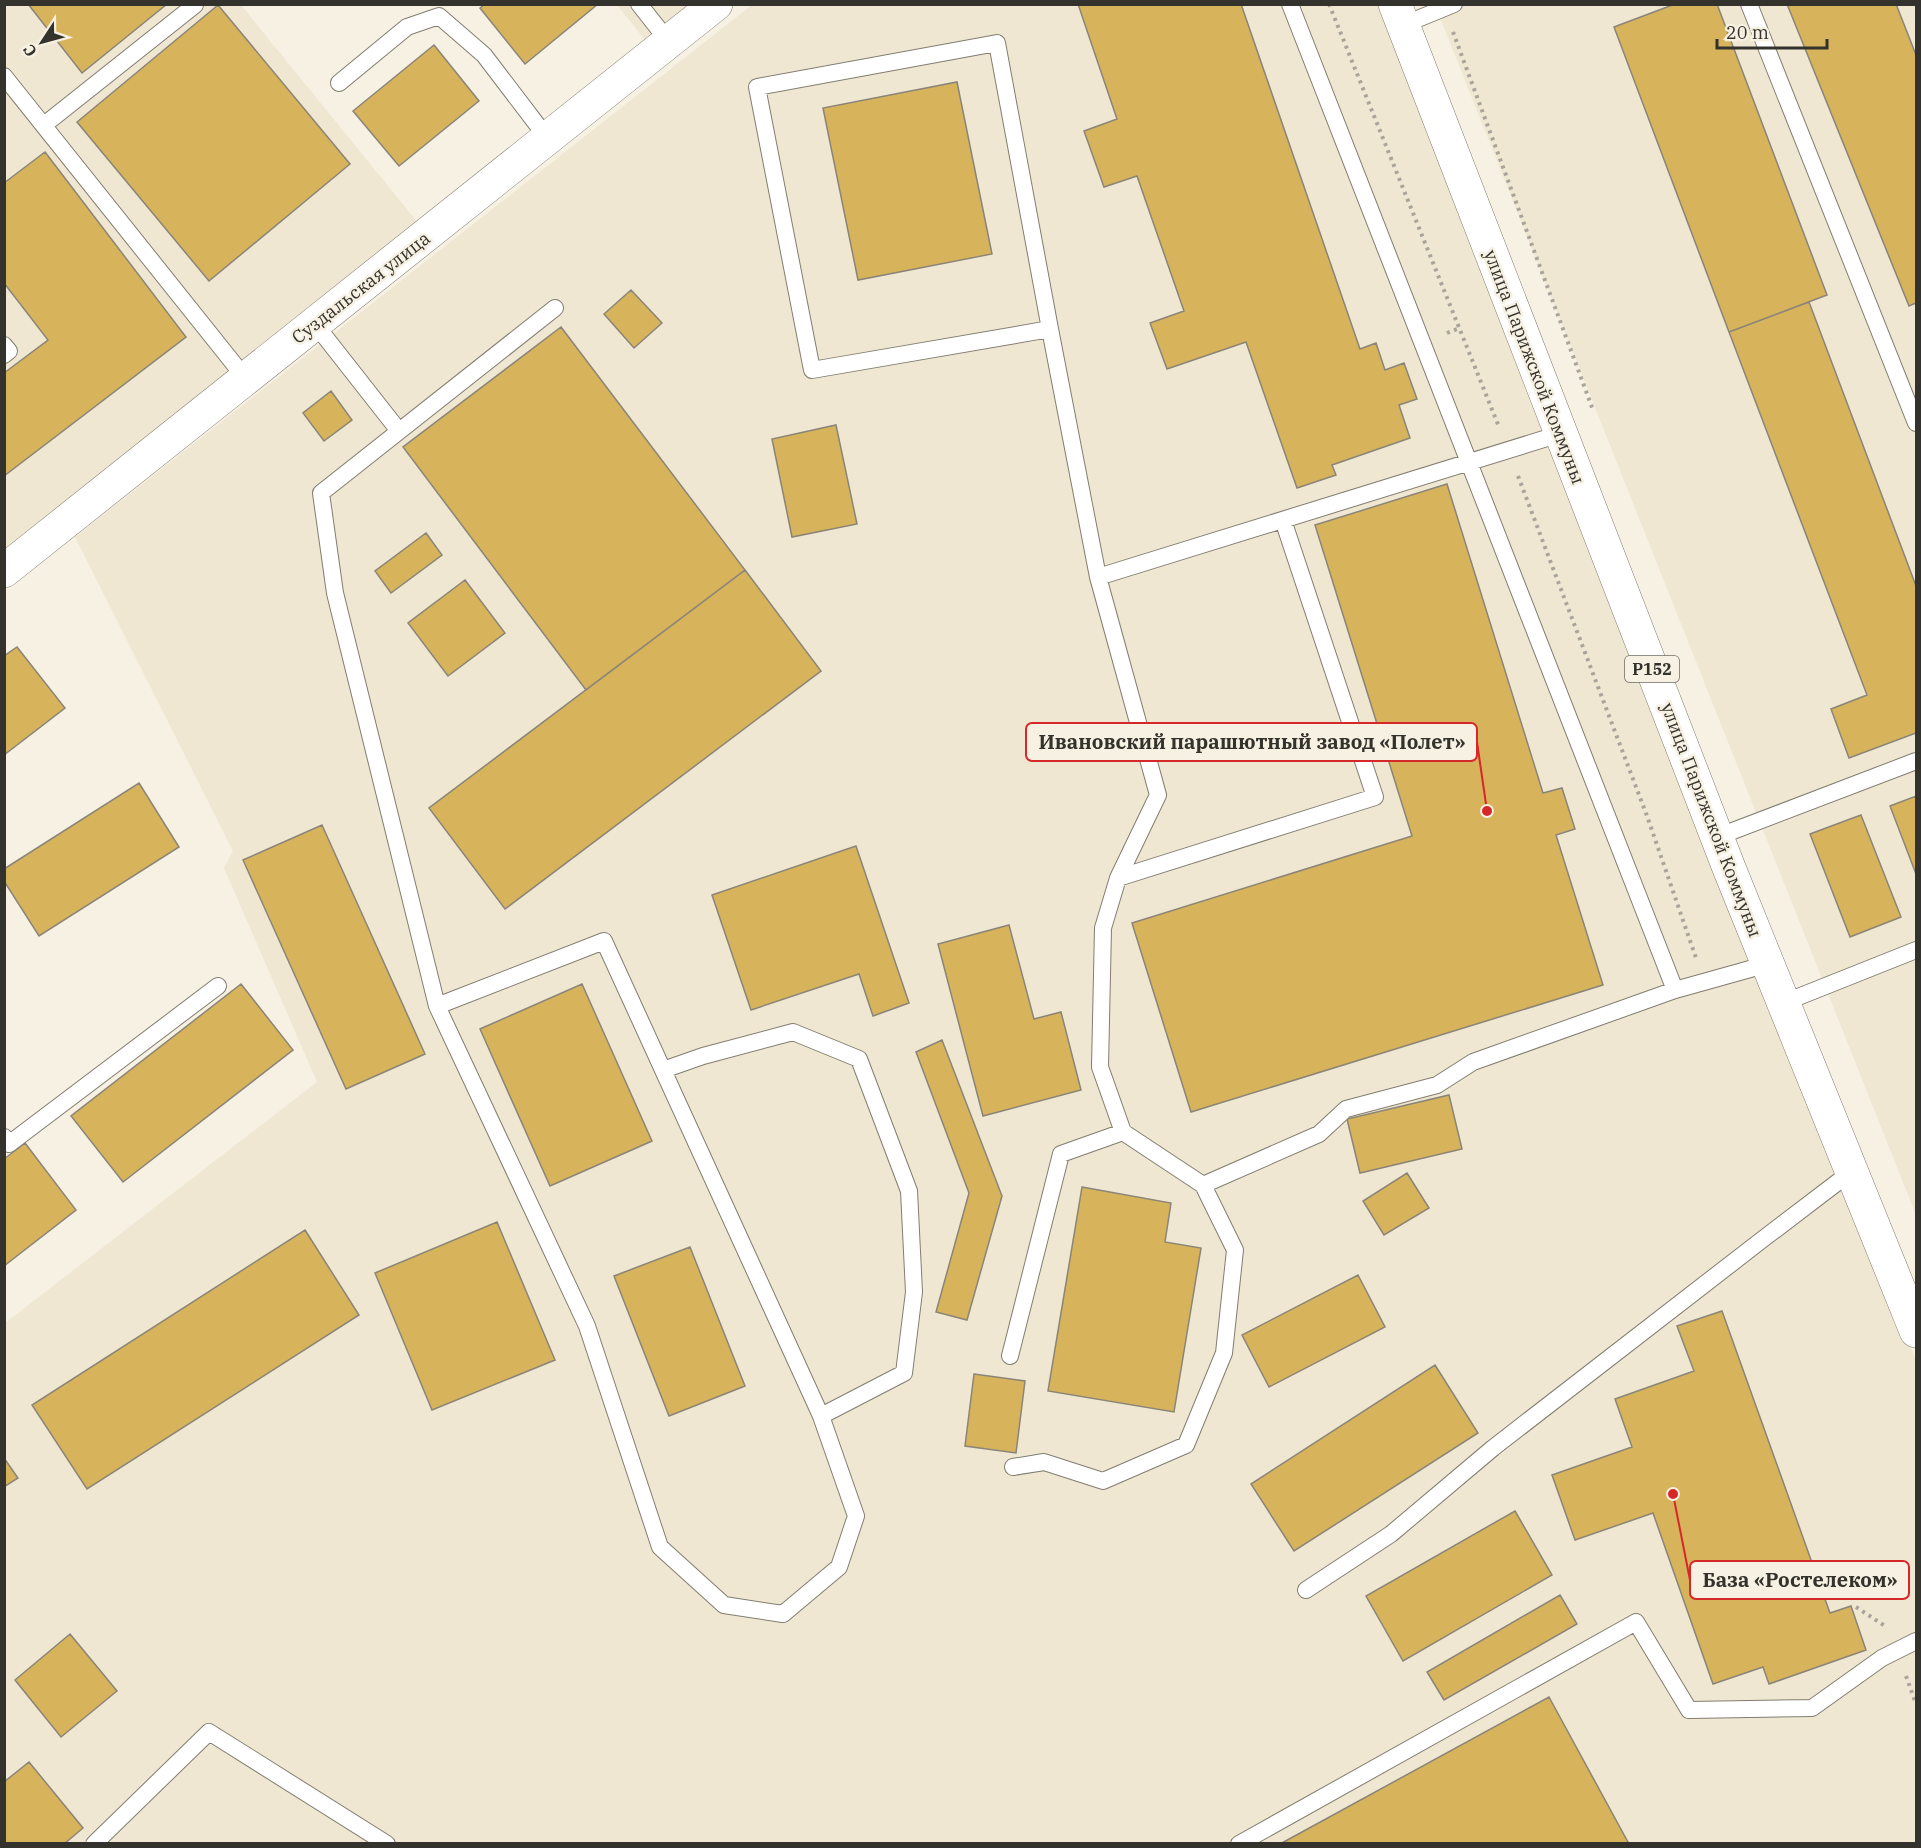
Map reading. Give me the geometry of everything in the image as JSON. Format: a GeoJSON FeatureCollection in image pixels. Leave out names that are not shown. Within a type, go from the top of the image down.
{"type":"FeatureCollection","features":[{"type":"Feature","properties":{"kind":"main road","name":"Суздальская улица"},"geometry":{"type":"LineString","coordinates":[[4,571],[716,4]]}},
{"type":"Feature","properties":{"kind":"main road","name":"улица Парижской Коммуны"},"geometry":{"type":"LineString","coordinates":[[1399,15],[1717,837],[1917,1331]]}},
{"type":"Feature","properties":{"kind":"lane"},"geometry":{"type":"LineString","coordinates":[[639,4],[669,42]]}},
{"type":"Feature","properties":{"kind":"lane"},"geometry":{"type":"LineString","coordinates":[[1290,4],[1675,990]]}},
{"type":"Feature","properties":{"kind":"lane"},"geometry":{"type":"LineString","coordinates":[[1749,4],[1917,423]]}},
{"type":"Feature","properties":{"kind":"lane"},"geometry":{"type":"LineString","coordinates":[[44,125],[195,5]]}},
{"type":"Feature","properties":{"kind":"lane"},"geometry":{"type":"LineString","coordinates":[[1399,15],[1449,7]]}},
{"type":"Feature","properties":{"kind":"lane"},"geometry":{"type":"LineString","coordinates":[[339,83],[407,27],[439,16],[484,55],[548,140]]}},
{"type":"Feature","properties":{"kind":"lane"},"geometry":{"type":"LineString","coordinates":[[1013,1467],[1044,1462],[1103,1481],[1186,1445],[1224,1353],[1235,1250],[1203,1185],[1123,1132],[1100,1067],[1103,928],[1118,878],[1158,795],[1098,577],[997,43],[757,87],[812,370],[1050,329]]}},
{"type":"Feature","properties":{"kind":"lane"},"geometry":{"type":"LineString","coordinates":[[4,76],[246,379]]}},
{"type":"Feature","properties":{"kind":"lane"},"geometry":{"type":"LineString","coordinates":[[437,1006],[604,941],[821,1416],[856,1516],[839,1567],[783,1614],[724,1605],[660,1547],[587,1326],[437,1006],[335,593],[321,493],[555,308]]}},
{"type":"Feature","properties":{"kind":"lane"},"geometry":{"type":"LineString","coordinates":[[315,324],[399,431]]}},
{"type":"Feature","properties":{"kind":"lane"},"geometry":{"type":"LineString","coordinates":[[4,345],[9,351],[4,355]]}},
{"type":"Feature","properties":{"kind":"lane"},"geometry":{"type":"LineString","coordinates":[[1098,577],[1560,434]]}},
{"type":"Feature","properties":{"kind":"lane"},"geometry":{"type":"LineString","coordinates":[[1118,878],[1375,797],[1283,520]]}},
{"type":"Feature","properties":{"kind":"lane"},"geometry":{"type":"LineString","coordinates":[[1717,837],[1917,761]]}},
{"type":"Feature","properties":{"kind":"lane"},"geometry":{"type":"LineString","coordinates":[[1783,1003],[1917,950]]}},
{"type":"Feature","properties":{"kind":"lane"},"geometry":{"type":"LineString","coordinates":[[1203,1185],[1319,1134],[1347,1109],[1437,1085],[1473,1062],[1675,990],[1768,964]]}},
{"type":"Feature","properties":{"kind":"lane"},"geometry":{"type":"LineString","coordinates":[[6,1143],[218,986]]}},
{"type":"Feature","properties":{"kind":"lane"},"geometry":{"type":"LineString","coordinates":[[663,1070],[703,1056],[793,1032],[859,1059],[909,1191],[914,1293],[904,1373],[821,1416]]}},
{"type":"Feature","properties":{"kind":"lane"},"geometry":{"type":"LineString","coordinates":[[1010,1356],[1061,1154],[1123,1132]]}},
{"type":"Feature","properties":{"kind":"lane"},"geometry":{"type":"LineString","coordinates":[[1306,1590],[1391,1534],[1493,1448],[1851,1172]]}},
{"type":"Feature","properties":{"kind":"lane"},"geometry":{"type":"LineString","coordinates":[[1239,1844],[1636,1622],[1689,1710],[1812,1708],[1882,1658],[1917,1641]]}},
{"type":"Feature","properties":{"kind":"lane"},"geometry":{"type":"LineString","coordinates":[[94,1844],[208,1732],[387,1844]]}},
{"type":"Feature","properties":{"kind":"path"},"geometry":{"type":"LineString","coordinates":[[1329,4],[1446,291],[1508,451],[1647,816],[1704,981]]}},
{"type":"Feature","properties":{"kind":"path"},"geometry":{"type":"LineString","coordinates":[[1449,7],[1594,414]]}},
{"type":"Feature","properties":{"kind":"shaded area"},"geometry":{"type":"Polygon","coordinates":[[[5,5],[241,5],[419,224],[5,558],[5,5]]]}},
{"type":"Feature","properties":{"kind":"shaded area"},"geometry":{"type":"Polygon","coordinates":[[[617,5],[690,5],[645,40],[617,5]]]}},
{"type":"Feature","properties":{"kind":"shaded area"},"geometry":{"type":"Polygon","coordinates":[[[752,5],[1381,5],[1815,1110],[1916,1361],[1916,1843],[5,1844],[5,1323],[317,1082],[224,868],[233,851],[75,537],[752,5]]]}},
{"type":"Feature","properties":{"kind":"shaded area"},"geometry":{"type":"Polygon","coordinates":[[[1435,5],[1916,5],[1916,1215],[1435,5]]]}},
{"type":"Feature","properties":{"kind":"building"},"geometry":{"type":"Polygon","coordinates":[[[28,4],[167,4],[82,73],[28,4]]]}},
{"type":"Feature","properties":{"kind":"building"},"geometry":{"type":"Polygon","coordinates":[[[485,4],[598,4],[525,64],[480,8],[485,4]]]}},
{"type":"Feature","properties":{"kind":"building"},"geometry":{"type":"Polygon","coordinates":[[[1078,4],[1241,4],[1360,349],[1376,343],[1385,370],[1404,363],[1417,399],[1399,405],[1410,438],[1332,465],[1336,475],[1297,488],[1246,342],[1167,369],[1150,323],[1184,311],[1137,176],[1104,187],[1084,131],[1117,119],[1078,4]]]}},
{"type":"Feature","properties":{"kind":"building"},"geometry":{"type":"Polygon","coordinates":[[[1675,4],[1717,4],[1827,295],[1729,332],[1614,27],[1675,4]]]}},
{"type":"Feature","properties":{"kind":"building"},"geometry":{"type":"Polygon","coordinates":[[[1787,4],[1896,4],[1916,55],[1916,303],[1909,306],[1787,4]]]}},
{"type":"Feature","properties":{"kind":"building"},"geometry":{"type":"Polygon","coordinates":[[[218,5],[350,164],[209,281],[77,122],[218,5]]]}},
{"type":"Feature","properties":{"kind":"building"},"geometry":{"type":"Polygon","coordinates":[[[434,45],[479,101],[399,166],[353,111],[434,45]]]}},
{"type":"Feature","properties":{"kind":"building"},"geometry":{"type":"Polygon","coordinates":[[[957,82],[992,254],[858,280],[823,108],[957,82]]]}},
{"type":"Feature","properties":{"kind":"building"},"geometry":{"type":"Polygon","coordinates":[[[45,152],[186,337],[4,476],[4,373],[48,340],[4,283],[4,183],[45,152]]]}},
{"type":"Feature","properties":{"kind":"building"},"geometry":{"type":"Polygon","coordinates":[[[631,290],[662,323],[634,348],[604,314],[631,290]]]}},
{"type":"Feature","properties":{"kind":"building"},"geometry":{"type":"Polygon","coordinates":[[[1809,302],[1916,586],[1916,733],[1849,758],[1831,709],[1867,695],[1729,332],[1809,302]]]}},
{"type":"Feature","properties":{"kind":"building"},"geometry":{"type":"Polygon","coordinates":[[[561,327],[745,570],[586,690],[403,447],[561,327]]]}},
{"type":"Feature","properties":{"kind":"building"},"geometry":{"type":"Polygon","coordinates":[[[331,391],[352,420],[324,441],[303,413],[331,391]]]}},
{"type":"Feature","properties":{"kind":"building"},"geometry":{"type":"Polygon","coordinates":[[[836,425],[857,524],[792,537],[772,439],[836,425]]]}},
{"type":"Feature","properties":{"kind":"building"},"geometry":{"type":"Polygon","coordinates":[[[1447,484],[1543,793],[1562,788],[1575,829],[1556,835],[1603,985],[1191,1112],[1132,923],[1412,836],[1315,525],[1447,484]]]}},
{"type":"Feature","properties":{"kind":"building"},"geometry":{"type":"Polygon","coordinates":[[[426,533],[442,555],[391,593],[375,571],[426,533]]]}},
{"type":"Feature","properties":{"kind":"building"},"geometry":{"type":"Polygon","coordinates":[[[745,570],[821,671],[505,909],[429,808],[745,570]]]}},
{"type":"Feature","properties":{"kind":"building"},"geometry":{"type":"Polygon","coordinates":[[[465,580],[505,633],[448,676],[408,623],[465,580]]]}},
{"type":"Feature","properties":{"kind":"building"},"geometry":{"type":"Polygon","coordinates":[[[17,647],[65,708],[4,755],[4,656],[17,647]]]}},
{"type":"Feature","properties":{"kind":"building"},"geometry":{"type":"Polygon","coordinates":[[[139,783],[179,847],[39,936],[4,881],[4,869],[139,783]]]}},
{"type":"Feature","properties":{"kind":"building"},"geometry":{"type":"Polygon","coordinates":[[[1916,796],[1916,874],[1890,806],[1916,796]]]}},
{"type":"Feature","properties":{"kind":"building"},"geometry":{"type":"Polygon","coordinates":[[[1861,815],[1901,917],[1850,937],[1810,834],[1861,815]]]}},
{"type":"Feature","properties":{"kind":"building"},"geometry":{"type":"Polygon","coordinates":[[[322,825],[425,1054],[346,1089],[243,860],[322,825]]]}},
{"type":"Feature","properties":{"kind":"building"},"geometry":{"type":"Polygon","coordinates":[[[856,846],[909,1003],[873,1016],[859,974],[751,1010],[712,895],[856,846]]]}},
{"type":"Feature","properties":{"kind":"building"},"geometry":{"type":"Polygon","coordinates":[[[1009,925],[1034,1019],[1061,1012],[1081,1090],[983,1116],[938,944],[1009,925]]]}},
{"type":"Feature","properties":{"kind":"building"},"geometry":{"type":"Polygon","coordinates":[[[241,984],[293,1050],[123,1182],[71,1116],[241,984]]]}},
{"type":"Feature","properties":{"kind":"building"},"geometry":{"type":"Polygon","coordinates":[[[582,984],[652,1141],[550,1186],[480,1029],[582,984]]]}},
{"type":"Feature","properties":{"kind":"building"},"geometry":{"type":"Polygon","coordinates":[[[942,1040],[1002,1196],[967,1320],[936,1312],[969,1193],[916,1052],[942,1040]]]}},
{"type":"Feature","properties":{"kind":"building"},"geometry":{"type":"Polygon","coordinates":[[[1449,1095],[1462,1149],[1360,1173],[1347,1119],[1449,1095]]]}},
{"type":"Feature","properties":{"kind":"building"},"geometry":{"type":"Polygon","coordinates":[[[25,1143],[76,1210],[4,1266],[4,1159],[25,1143]]]}},
{"type":"Feature","properties":{"kind":"building"},"geometry":{"type":"Polygon","coordinates":[[[1407,1173],[1429,1208],[1384,1235],[1363,1201],[1407,1173]]]}},
{"type":"Feature","properties":{"kind":"building"},"geometry":{"type":"Polygon","coordinates":[[[1082,1187],[1171,1203],[1165,1242],[1201,1248],[1174,1412],[1048,1391],[1082,1187]]]}},
{"type":"Feature","properties":{"kind":"building"},"geometry":{"type":"Polygon","coordinates":[[[497,1222],[555,1360],[432,1410],[375,1273],[497,1222]]]}},
{"type":"Feature","properties":{"kind":"building"},"geometry":{"type":"Polygon","coordinates":[[[305,1230],[359,1315],[87,1489],[32,1405],[305,1230]]]}},
{"type":"Feature","properties":{"kind":"building"},"geometry":{"type":"Polygon","coordinates":[[[690,1247],[745,1386],[669,1416],[614,1276],[690,1247]]]}},
{"type":"Feature","properties":{"kind":"building"},"geometry":{"type":"Polygon","coordinates":[[[1358,1275],[1385,1327],[1269,1387],[1242,1335],[1358,1275]]]}},
{"type":"Feature","properties":{"kind":"building"},"geometry":{"type":"Polygon","coordinates":[[[1722,1311],[1830,1613],[1851,1606],[1866,1650],[1769,1684],[1763,1667],[1713,1684],[1653,1513],[1575,1540],[1552,1475],[1632,1447],[1615,1399],[1694,1371],[1677,1326],[1722,1311]]]}},
{"type":"Feature","properties":{"kind":"building"},"geometry":{"type":"Polygon","coordinates":[[[1435,1365],[1478,1433],[1294,1551],[1251,1484],[1435,1365]]]}},
{"type":"Feature","properties":{"kind":"building"},"geometry":{"type":"Polygon","coordinates":[[[974,1374],[1025,1381],[1016,1453],[965,1446],[974,1374]]]}},
{"type":"Feature","properties":{"kind":"building"},"geometry":{"type":"Polygon","coordinates":[[[4,1458],[18,1478],[4,1487],[4,1458]]]}},
{"type":"Feature","properties":{"kind":"building"},"geometry":{"type":"Polygon","coordinates":[[[1515,1511],[1552,1575],[1403,1661],[1366,1596],[1515,1511]]]}},
{"type":"Feature","properties":{"kind":"building"},"geometry":{"type":"Polygon","coordinates":[[[1560,1595],[1577,1624],[1444,1700],[1427,1672],[1560,1595]]]}},
{"type":"Feature","properties":{"kind":"building"},"geometry":{"type":"Polygon","coordinates":[[[70,1634],[117,1691],[61,1737],[15,1680],[70,1634]]]}},
{"type":"Feature","properties":{"kind":"building"},"geometry":{"type":"Polygon","coordinates":[[[1549,1697],[1629,1844],[1280,1844],[1549,1697]]]}},
{"type":"Feature","properties":{"kind":"building"},"geometry":{"type":"Polygon","coordinates":[[[29,1762],[83,1828],[64,1844],[4,1844],[4,1782],[29,1762]]]}},
{"type":"Feature","properties":{"kind":"place","name":"Ивановский парашютный завод «Полет»"},"geometry":{"type":"Point","coordinates":[1487,811]}},
{"type":"Feature","properties":{"kind":"place","name":"База «Ростелеком»"},"geometry":{"type":"Point","coordinates":[1673,1494]}}]}
